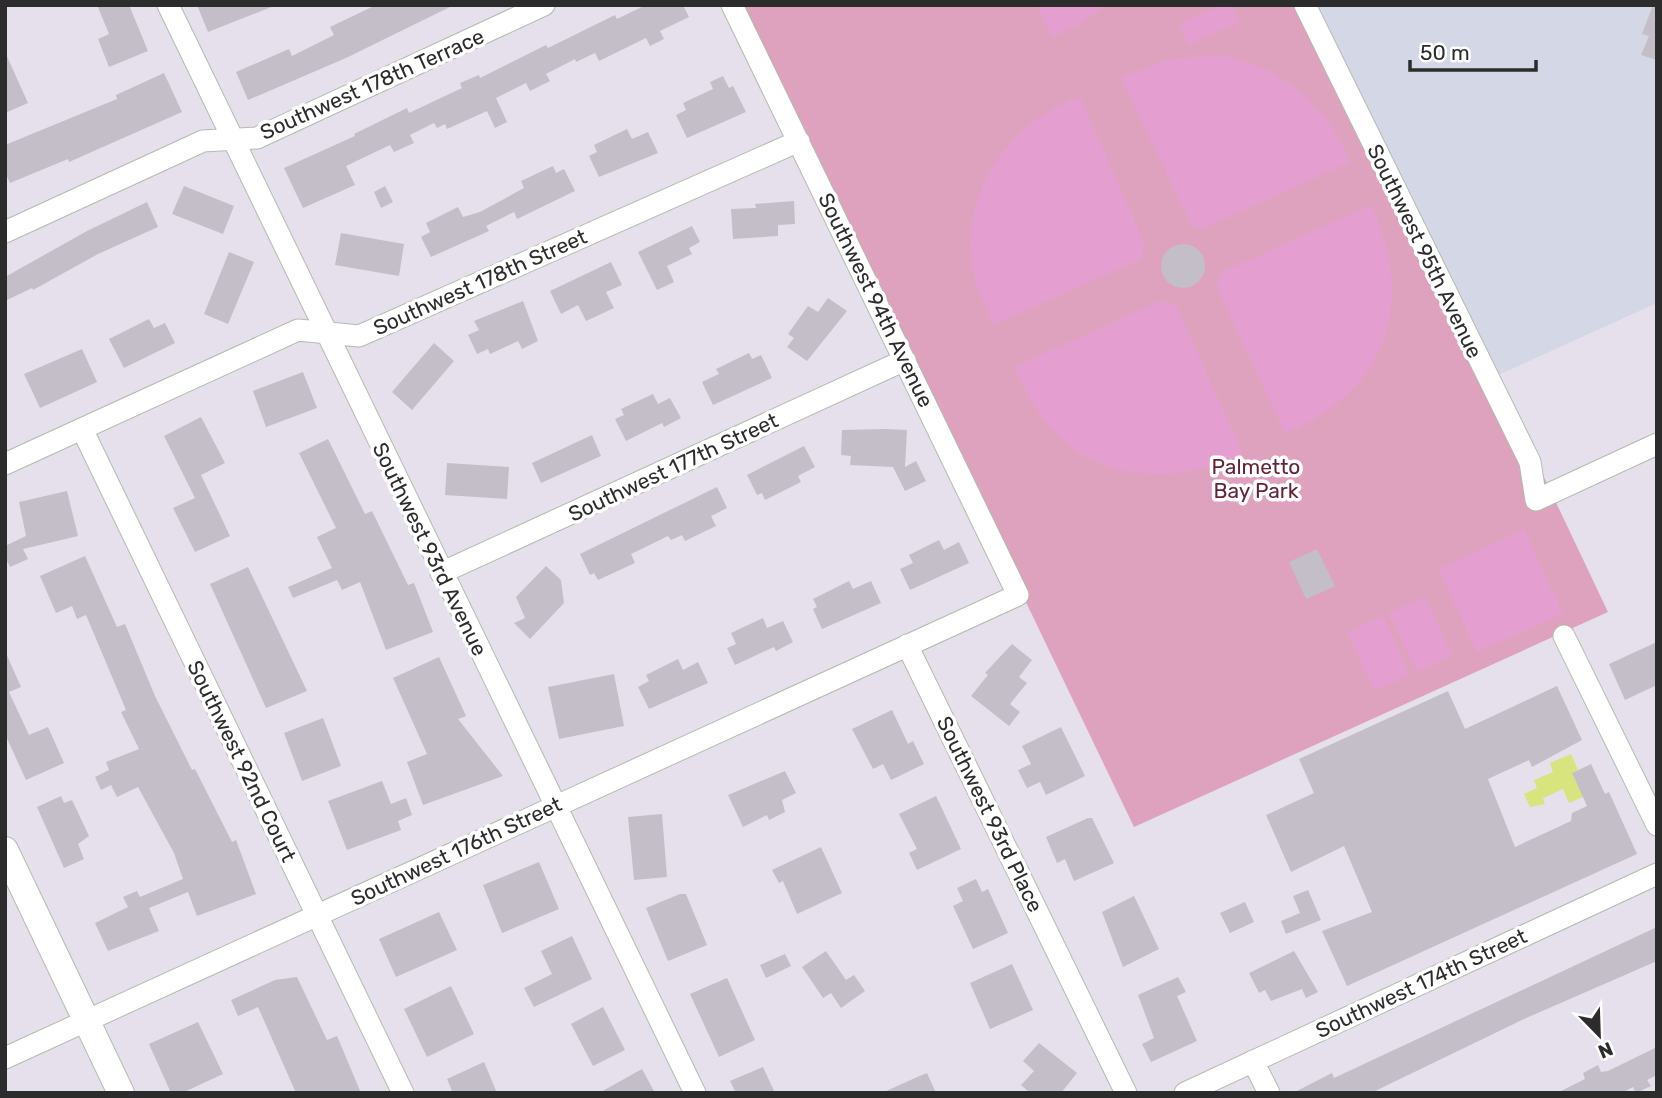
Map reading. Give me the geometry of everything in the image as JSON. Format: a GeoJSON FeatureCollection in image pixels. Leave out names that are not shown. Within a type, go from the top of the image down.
{"type":"FeatureCollection","features":[{"type":"Feature","properties":{"kind":"street","name":"Southwest 93rd Avenue"},"geometry":{"type":"LineString","coordinates":[[167,5],[695,1093]]}},
{"type":"Feature","properties":{"kind":"street","name":"Southwest 178th Terrace"},"geometry":{"type":"LineString","coordinates":[[5,232],[203,141],[257,138],[544,5]]}},
{"type":"Feature","properties":{"kind":"street","name":"Southwest 94th Avenue"},"geometry":{"type":"LineString","coordinates":[[732,5],[1018,596],[907,645]]}},
{"type":"Feature","properties":{"kind":"street","name":"Southwest 95th Avenue"},"geometry":{"type":"LineString","coordinates":[[1305,5],[1530,462],[1536,500],[1657,444]]}},
{"type":"Feature","properties":{"kind":"street","name":"Southwest 178th Street"},"geometry":{"type":"LineString","coordinates":[[5,464],[298,330],[359,336],[799,141]]}},
{"type":"Feature","properties":{"kind":"street","name":"Southwest 177th Street"},"geometry":{"type":"LineString","coordinates":[[441,573],[905,360]]}},
{"type":"Feature","properties":{"kind":"street","name":"Southwest 92nd Court"},"geometry":{"type":"LineString","coordinates":[[82,429],[403,1093]]}},
{"type":"Feature","properties":{"kind":"street"},"geometry":{"type":"LineString","coordinates":[[1564,636],[1657,825]]}},
{"type":"Feature","properties":{"kind":"street","name":"Southwest 176th Street"},"geometry":{"type":"LineString","coordinates":[[5,1058],[907,645]]}},
{"type":"Feature","properties":{"kind":"street","name":"Southwest 93rd Place"},"geometry":{"type":"LineString","coordinates":[[907,645],[1126,1093]]}},
{"type":"Feature","properties":{"kind":"street"},"geometry":{"type":"LineString","coordinates":[[5,850],[121,1093]]}},
{"type":"Feature","properties":{"kind":"street","name":"Southwest 174th Street"},"geometry":{"type":"LineString","coordinates":[[1185,1093],[1657,873]]}},
{"type":"Feature","properties":{"kind":"street"},"geometry":{"type":"LineString","coordinates":[[1253,1061],[1269,1093]]}},
{"type":"Feature","properties":{"kind":"shaded area"},"geometry":{"type":"Polygon","coordinates":[[[1037,5],[1106,5],[1079,25],[1052,37],[1037,5]]]}},
{"type":"Feature","properties":{"kind":"shaded area"},"geometry":{"type":"Polygon","coordinates":[[[1221,5],[1232,5],[1240,22],[1188,45],[1179,24],[1221,5]]]}},
{"type":"Feature","properties":{"kind":"shaded area"},"geometry":{"type":"Polygon","coordinates":[[[1312,5],[1657,5],[1657,303],[1496,376],[1312,5]]]}},
{"type":"Feature","properties":{"kind":"shaded area"},"geometry":{"type":"Polygon","coordinates":[[[1220,55],[1264,69],[1300,91],[1329,122],[1350,162],[1203,229],[1192,226],[1121,78],[1168,59],[1220,55]]]}},
{"type":"Feature","properties":{"kind":"shaded area"},"geometry":{"type":"Polygon","coordinates":[[[1080,97],[1145,244],[1141,259],[994,325],[973,270],[971,241],[974,213],[982,187],[1012,142],[1031,124],[1080,97]]]}},
{"type":"Feature","properties":{"kind":"shaded area"},"geometry":{"type":"Polygon","coordinates":[[[1371,205],[1385,241],[1391,276],[1391,309],[1384,340],[1369,369],[1348,394],[1320,415],[1285,433],[1216,286],[1222,272],[1371,205]]]}},
{"type":"Feature","properties":{"kind":"shaded area"},"geometry":{"type":"Polygon","coordinates":[[[1160,301],[1176,305],[1243,454],[1216,465],[1161,474],[1133,472],[1107,466],[1082,454],[1060,437],[1029,397],[1014,367],[1160,301]]]}},
{"type":"Feature","properties":{"kind":"shaded area"},"geometry":{"type":"Polygon","coordinates":[[[1524,529],[1563,614],[1477,652],[1439,569],[1524,529]]]}},
{"type":"Feature","properties":{"kind":"shaded area"},"geometry":{"type":"Polygon","coordinates":[[[1425,597],[1452,656],[1417,672],[1389,613],[1425,597]]]}},
{"type":"Feature","properties":{"kind":"shaded area"},"geometry":{"type":"Polygon","coordinates":[[[1383,616],[1410,675],[1375,691],[1347,632],[1383,616]]]}},
{"type":"Feature","properties":{"kind":"shaded area"},"geometry":{"type":"Polygon","coordinates":[[[1571,754],[1578,770],[1572,773],[1577,784],[1583,782],[1588,795],[1569,803],[1563,789],[1543,798],[1545,804],[1530,807],[1524,794],[1537,788],[1534,780],[1553,772],[1550,763],[1571,754]]]}},
{"type":"Feature","properties":{"kind":"green space","name":"Palmetto Bay Park"},"geometry":{"type":"Polygon","coordinates":[[[739,5],[1312,5],[1496,376],[1608,612],[1134,827],[739,5]]]}},
{"type":"Feature","properties":{"kind":"building"},"geometry":{"type":"Polygon","coordinates":[[[97,5],[129,5],[148,51],[109,67],[98,39],[109,34],[97,5]]]}},
{"type":"Feature","properties":{"kind":"building"},"geometry":{"type":"Polygon","coordinates":[[[197,5],[274,5],[274,6],[208,32],[197,5]]]}},
{"type":"Feature","properties":{"kind":"building"},"geometry":{"type":"Polygon","coordinates":[[[376,5],[454,5],[346,58],[248,100],[236,72],[289,49],[292,56],[334,35],[330,27],[376,5]]]}},
{"type":"Feature","properties":{"kind":"building"},"geometry":{"type":"Polygon","coordinates":[[[646,5],[683,5],[689,17],[660,31],[664,39],[650,46],[646,38],[599,61],[595,53],[576,62],[575,59],[546,74],[550,81],[530,91],[526,83],[496,98],[507,122],[495,128],[487,111],[447,129],[445,124],[437,128],[434,123],[410,135],[414,143],[394,152],[390,145],[346,166],[355,185],[303,208],[284,168],[355,136],[354,134],[407,108],[409,113],[462,88],[460,83],[479,75],[480,78],[546,45],[548,48],[615,15],[617,19],[646,5]]]}},
{"type":"Feature","properties":{"kind":"building"},"geometry":{"type":"Polygon","coordinates":[[[1653,5],[1657,5],[1657,60],[1641,55],[1649,36],[1642,34],[1653,5]]]}},
{"type":"Feature","properties":{"kind":"building"},"geometry":{"type":"Polygon","coordinates":[[[5,52],[28,103],[5,113],[5,52]]]}},
{"type":"Feature","properties":{"kind":"building"},"geometry":{"type":"Polygon","coordinates":[[[164,73],[182,112],[69,162],[68,159],[10,183],[5,172],[5,145],[117,99],[116,95],[164,73]]]}},
{"type":"Feature","properties":{"kind":"building"},"geometry":{"type":"Polygon","coordinates":[[[723,76],[729,88],[733,86],[746,112],[687,138],[676,115],[686,110],[683,103],[713,89],[710,82],[723,76]]]}},
{"type":"Feature","properties":{"kind":"building"},"geometry":{"type":"Polygon","coordinates":[[[627,129],[632,139],[648,132],[658,153],[599,177],[589,156],[597,152],[594,145],[627,129]]]}},
{"type":"Feature","properties":{"kind":"building"},"geometry":{"type":"Polygon","coordinates":[[[553,166],[556,173],[564,169],[575,191],[517,219],[514,212],[486,226],[489,231],[431,257],[421,237],[430,232],[426,223],[458,207],[463,217],[480,212],[524,188],[521,181],[553,166]]]}},
{"type":"Feature","properties":{"kind":"building"},"geometry":{"type":"Polygon","coordinates":[[[184,186],[234,206],[223,234],[172,214],[184,186]]]}},
{"type":"Feature","properties":{"kind":"building"},"geometry":{"type":"Polygon","coordinates":[[[385,186],[393,202],[381,208],[374,192],[385,186]]]}},
{"type":"Feature","properties":{"kind":"building"},"geometry":{"type":"Polygon","coordinates":[[[794,201],[795,224],[778,225],[778,236],[733,239],[731,209],[756,208],[755,204],[794,201]]]}},
{"type":"Feature","properties":{"kind":"building"},"geometry":{"type":"Polygon","coordinates":[[[147,202],[158,227],[98,254],[33,290],[32,288],[5,301],[5,277],[87,231],[147,202]]]}},
{"type":"Feature","properties":{"kind":"building"},"geometry":{"type":"Polygon","coordinates":[[[692,226],[700,242],[689,248],[692,254],[667,266],[674,282],[657,290],[638,252],[692,226]]]}},
{"type":"Feature","properties":{"kind":"building"},"geometry":{"type":"Polygon","coordinates":[[[341,233],[404,244],[399,276],[335,265],[341,233]]]}},
{"type":"Feature","properties":{"kind":"building"},"geometry":{"type":"Polygon","coordinates":[[[1183,244],[1199,250],[1205,266],[1199,282],[1183,288],[1167,282],[1161,266],[1167,250],[1183,244]]]}},
{"type":"Feature","properties":{"kind":"building"},"geometry":{"type":"Polygon","coordinates":[[[229,252],[254,262],[228,324],[204,314],[229,252]]]}},
{"type":"Feature","properties":{"kind":"building"},"geometry":{"type":"Polygon","coordinates":[[[611,262],[622,285],[606,292],[614,308],[586,321],[578,305],[561,314],[550,291],[611,262]]]}},
{"type":"Feature","properties":{"kind":"building"},"geometry":{"type":"Polygon","coordinates":[[[828,298],[847,311],[807,361],[787,347],[794,338],[788,334],[808,306],[818,312],[828,298]]]}},
{"type":"Feature","properties":{"kind":"building"},"geometry":{"type":"Polygon","coordinates":[[[523,301],[538,341],[522,349],[518,341],[490,354],[488,349],[477,354],[468,335],[479,330],[474,321],[523,301]]]}},
{"type":"Feature","properties":{"kind":"building"},"geometry":{"type":"Polygon","coordinates":[[[149,319],[154,328],[165,323],[175,343],[124,368],[109,339],[149,319]]]}},
{"type":"Feature","properties":{"kind":"building"},"geometry":{"type":"Polygon","coordinates":[[[434,343],[454,361],[412,410],[392,392],[434,343]]]}},
{"type":"Feature","properties":{"kind":"building"},"geometry":{"type":"Polygon","coordinates":[[[82,349],[97,382],[40,408],[24,374],[82,349]]]}},
{"type":"Feature","properties":{"kind":"building"},"geometry":{"type":"Polygon","coordinates":[[[749,353],[752,359],[761,355],[772,378],[713,405],[702,382],[719,374],[716,369],[749,353]]]}},
{"type":"Feature","properties":{"kind":"building"},"geometry":{"type":"Polygon","coordinates":[[[303,372],[317,408],[266,427],[253,391],[303,372]]]}},
{"type":"Feature","properties":{"kind":"building"},"geometry":{"type":"Polygon","coordinates":[[[653,394],[658,404],[670,398],[681,418],[664,427],[662,423],[626,441],[615,419],[624,415],[621,409],[653,394]]]}},
{"type":"Feature","properties":{"kind":"building"},"geometry":{"type":"Polygon","coordinates":[[[201,417],[225,463],[201,475],[230,536],[195,552],[173,508],[195,498],[164,436],[201,417]]]}},
{"type":"Feature","properties":{"kind":"building"},"geometry":{"type":"Polygon","coordinates":[[[842,430],[907,430],[905,467],[916,461],[926,481],[905,491],[893,467],[850,465],[851,456],[841,455],[842,430]]]}},
{"type":"Feature","properties":{"kind":"building"},"geometry":{"type":"Polygon","coordinates":[[[592,435],[601,456],[541,483],[532,463],[592,435]]]}},
{"type":"Feature","properties":{"kind":"building"},"geometry":{"type":"Polygon","coordinates":[[[328,439],[365,514],[372,511],[408,585],[414,583],[433,632],[386,650],[360,582],[342,590],[337,580],[293,598],[288,587],[332,568],[317,537],[336,528],[299,453],[328,439]]]}},
{"type":"Feature","properties":{"kind":"building"},"geometry":{"type":"Polygon","coordinates":[[[804,446],[815,467],[798,476],[801,482],[765,500],[762,493],[757,495],[747,475],[804,446]]]}},
{"type":"Feature","properties":{"kind":"building"},"geometry":{"type":"Polygon","coordinates":[[[447,463],[509,467],[507,499],[445,495],[447,463]]]}},
{"type":"Feature","properties":{"kind":"building"},"geometry":{"type":"Polygon","coordinates":[[[717,487],[727,508],[711,516],[716,526],[685,541],[682,535],[671,540],[668,536],[631,554],[635,563],[598,580],[594,573],[590,575],[580,554],[717,487]]]}},
{"type":"Feature","properties":{"kind":"building"},"geometry":{"type":"Polygon","coordinates":[[[67,491],[78,536],[23,549],[28,559],[10,567],[5,557],[5,546],[26,536],[19,502],[67,491]]]}},
{"type":"Feature","properties":{"kind":"building"},"geometry":{"type":"Polygon","coordinates":[[[939,540],[944,550],[959,542],[969,563],[910,590],[900,569],[913,563],[909,555],[939,540]]]}},
{"type":"Feature","properties":{"kind":"building"},"geometry":{"type":"Polygon","coordinates":[[[1317,549],[1335,586],[1306,599],[1289,562],[1317,549]]]}},
{"type":"Feature","properties":{"kind":"building"},"geometry":{"type":"Polygon","coordinates":[[[85,556],[117,627],[125,624],[155,696],[192,770],[195,769],[232,842],[236,840],[256,894],[197,916],[188,892],[149,908],[159,931],[108,951],[95,923],[128,907],[123,897],[137,891],[140,897],[183,879],[174,853],[138,787],[117,797],[111,785],[101,790],[95,777],[109,770],[106,762],[139,749],[121,712],[126,710],[86,615],[77,619],[72,606],[56,613],[40,576],[85,556]]]}},
{"type":"Feature","properties":{"kind":"building"},"geometry":{"type":"Polygon","coordinates":[[[546,566],[561,580],[564,603],[530,639],[514,623],[525,618],[516,597],[546,566]]]}},
{"type":"Feature","properties":{"kind":"building"},"geometry":{"type":"Polygon","coordinates":[[[248,567],[307,691],[266,708],[210,584],[248,567]]]}},
{"type":"Feature","properties":{"kind":"building"},"geometry":{"type":"Polygon","coordinates":[[[849,581],[853,589],[871,581],[881,603],[822,629],[813,609],[817,607],[813,599],[849,581]]]}},
{"type":"Feature","properties":{"kind":"building"},"geometry":{"type":"Polygon","coordinates":[[[763,618],[767,628],[783,621],[793,642],[776,651],[774,647],[735,665],[727,648],[736,644],[731,633],[763,618]]]}},
{"type":"Feature","properties":{"kind":"building"},"geometry":{"type":"Polygon","coordinates":[[[1657,642],[1657,685],[1625,700],[1609,664],[1657,642]]]}},
{"type":"Feature","properties":{"kind":"building"},"geometry":{"type":"Polygon","coordinates":[[[1012,644],[1032,660],[1019,677],[1027,683],[1010,704],[1020,712],[1009,726],[971,696],[988,675],[985,673],[1012,644]]]}},
{"type":"Feature","properties":{"kind":"building"},"geometry":{"type":"Polygon","coordinates":[[[5,651],[21,687],[9,692],[29,735],[48,727],[64,763],[26,780],[5,734],[5,651]]]}},
{"type":"Feature","properties":{"kind":"building"},"geometry":{"type":"Polygon","coordinates":[[[439,657],[466,716],[458,719],[503,776],[423,805],[407,762],[427,754],[393,678],[439,657]]]}},
{"type":"Feature","properties":{"kind":"building"},"geometry":{"type":"Polygon","coordinates":[[[678,659],[683,670],[698,662],[708,683],[649,709],[638,687],[649,681],[646,675],[678,659]]]}},
{"type":"Feature","properties":{"kind":"building"},"geometry":{"type":"Polygon","coordinates":[[[614,674],[624,726],[559,739],[548,687],[614,674]]]}},
{"type":"Feature","properties":{"kind":"building"},"geometry":{"type":"Polygon","coordinates":[[[1557,686],[1582,740],[1532,767],[1529,760],[1488,779],[1515,847],[1571,821],[1572,813],[1587,806],[1572,773],[1591,764],[1605,794],[1609,792],[1637,854],[1347,986],[1322,931],[1372,912],[1344,846],[1291,872],[1266,815],[1314,793],[1299,759],[1448,691],[1465,729],[1557,686]]]}},
{"type":"Feature","properties":{"kind":"building"},"geometry":{"type":"Polygon","coordinates":[[[892,710],[908,744],[913,741],[924,764],[891,780],[883,764],[873,769],[852,729],[892,710]]]}},
{"type":"Feature","properties":{"kind":"building"},"geometry":{"type":"Polygon","coordinates":[[[323,718],[341,766],[302,781],[284,733],[323,718]]]}},
{"type":"Feature","properties":{"kind":"building"},"geometry":{"type":"Polygon","coordinates":[[[1061,727],[1085,776],[1046,795],[1040,782],[1027,788],[1018,770],[1031,764],[1022,746],[1061,727]]]}},
{"type":"Feature","properties":{"kind":"building"},"geometry":{"type":"Polygon","coordinates":[[[785,771],[796,793],[782,800],[785,812],[769,820],[767,815],[743,827],[728,795],[785,771]]]}},
{"type":"Feature","properties":{"kind":"building"},"geometry":{"type":"Polygon","coordinates":[[[382,781],[391,804],[406,798],[412,815],[398,821],[401,830],[347,850],[328,801],[382,781]]]}},
{"type":"Feature","properties":{"kind":"building"},"geometry":{"type":"Polygon","coordinates":[[[61,796],[64,803],[72,800],[89,836],[78,844],[84,859],[64,868],[37,807],[61,796]]]}},
{"type":"Feature","properties":{"kind":"building"},"geometry":{"type":"Polygon","coordinates":[[[936,796],[961,849],[917,870],[909,853],[917,849],[899,814],[936,796]]]}},
{"type":"Feature","properties":{"kind":"building"},"geometry":{"type":"Polygon","coordinates":[[[662,814],[667,877],[634,880],[628,817],[662,814]]]}},
{"type":"Feature","properties":{"kind":"building"},"geometry":{"type":"Polygon","coordinates":[[[1092,818],[1114,863],[1074,881],[1065,859],[1057,863],[1046,837],[1092,818]]]}},
{"type":"Feature","properties":{"kind":"building"},"geometry":{"type":"Polygon","coordinates":[[[821,847],[842,893],[797,914],[783,881],[779,883],[772,870],[821,847]]]}},
{"type":"Feature","properties":{"kind":"building"},"geometry":{"type":"Polygon","coordinates":[[[539,862],[559,909],[502,933],[483,885],[539,862]]]}},
{"type":"Feature","properties":{"kind":"building"},"geometry":{"type":"Polygon","coordinates":[[[976,879],[982,892],[988,889],[1008,933],[973,949],[953,906],[963,901],[957,888],[976,879]]]}},
{"type":"Feature","properties":{"kind":"building"},"geometry":{"type":"Polygon","coordinates":[[[1308,890],[1321,920],[1286,934],[1281,921],[1300,913],[1293,896],[1308,890]]]}},
{"type":"Feature","properties":{"kind":"building"},"geometry":{"type":"Polygon","coordinates":[[[686,894],[707,945],[668,961],[646,908],[686,894]]]}},
{"type":"Feature","properties":{"kind":"building"},"geometry":{"type":"Polygon","coordinates":[[[1134,896],[1159,949],[1123,967],[1102,912],[1134,896]]]}},
{"type":"Feature","properties":{"kind":"building"},"geometry":{"type":"Polygon","coordinates":[[[1245,902],[1254,922],[1230,933],[1220,913],[1245,902]]]}},
{"type":"Feature","properties":{"kind":"building"},"geometry":{"type":"Polygon","coordinates":[[[439,912],[457,950],[396,977],[379,939],[439,912]]]}},
{"type":"Feature","properties":{"kind":"building"},"geometry":{"type":"Polygon","coordinates":[[[1657,927],[1657,961],[1524,1019],[1371,1093],[1293,1093],[1332,1073],[1334,1078],[1657,927]]]}},
{"type":"Feature","properties":{"kind":"building"},"geometry":{"type":"Polygon","coordinates":[[[572,936],[592,979],[534,1007],[524,988],[552,974],[541,951],[572,936]]]}},
{"type":"Feature","properties":{"kind":"building"},"geometry":{"type":"Polygon","coordinates":[[[826,951],[846,980],[854,975],[865,991],[841,1008],[831,993],[823,998],[802,967],[826,951]]]}},
{"type":"Feature","properties":{"kind":"building"},"geometry":{"type":"Polygon","coordinates":[[[1294,951],[1318,992],[1306,998],[1302,989],[1271,1001],[1265,990],[1259,993],[1249,973],[1294,951]]]}},
{"type":"Feature","properties":{"kind":"building"},"geometry":{"type":"Polygon","coordinates":[[[785,954],[791,966],[766,978],[760,965],[785,954]]]}},
{"type":"Feature","properties":{"kind":"building"},"geometry":{"type":"Polygon","coordinates":[[[1012,964],[1033,1010],[990,1029],[970,983],[1012,964]]]}},
{"type":"Feature","properties":{"kind":"building"},"geometry":{"type":"Polygon","coordinates":[[[297,977],[327,1040],[337,1036],[361,1093],[296,1093],[258,1007],[238,1016],[231,1000],[275,980],[297,977]]]}},
{"type":"Feature","properties":{"kind":"building"},"geometry":{"type":"Polygon","coordinates":[[[1178,977],[1186,992],[1177,996],[1197,1041],[1151,1062],[1142,1044],[1154,1038],[1138,995],[1178,977]]]}},
{"type":"Feature","properties":{"kind":"building"},"geometry":{"type":"Polygon","coordinates":[[[727,978],[755,1040],[719,1057],[690,994],[727,978]]]}},
{"type":"Feature","properties":{"kind":"building"},"geometry":{"type":"Polygon","coordinates":[[[451,986],[474,1034],[427,1057],[404,1009],[451,986]]]}},
{"type":"Feature","properties":{"kind":"building"},"geometry":{"type":"Polygon","coordinates":[[[603,1007],[625,1050],[593,1066],[571,1024],[603,1007]]]}},
{"type":"Feature","properties":{"kind":"building"},"geometry":{"type":"Polygon","coordinates":[[[198,1022],[223,1074],[182,1093],[171,1093],[149,1044],[198,1022]]]}},
{"type":"Feature","properties":{"kind":"building"},"geometry":{"type":"Polygon","coordinates":[[[1039,1043],[1077,1073],[1061,1093],[1030,1093],[1021,1085],[1034,1071],[1023,1061],[1039,1043]]]}},
{"type":"Feature","properties":{"kind":"building"},"geometry":{"type":"Polygon","coordinates":[[[1657,1047],[1657,1075],[1647,1080],[1651,1086],[1636,1093],[1633,1087],[1622,1093],[1557,1093],[1585,1079],[1583,1073],[1598,1065],[1601,1072],[1608,1071],[1657,1047]]]}},
{"type":"Feature","properties":{"kind":"building"},"geometry":{"type":"Polygon","coordinates":[[[484,1062],[497,1093],[453,1093],[447,1079],[484,1062]]]}},
{"type":"Feature","properties":{"kind":"building"},"geometry":{"type":"Polygon","coordinates":[[[763,1067],[775,1093],[736,1093],[730,1081],[763,1067]]]}},
{"type":"Feature","properties":{"kind":"building"},"geometry":{"type":"Polygon","coordinates":[[[642,1069],[655,1093],[599,1093],[642,1069]]]}},
{"type":"Feature","properties":{"kind":"building"},"geometry":{"type":"Polygon","coordinates":[[[927,1073],[936,1093],[882,1093],[915,1078],[927,1073]]]}}]}
